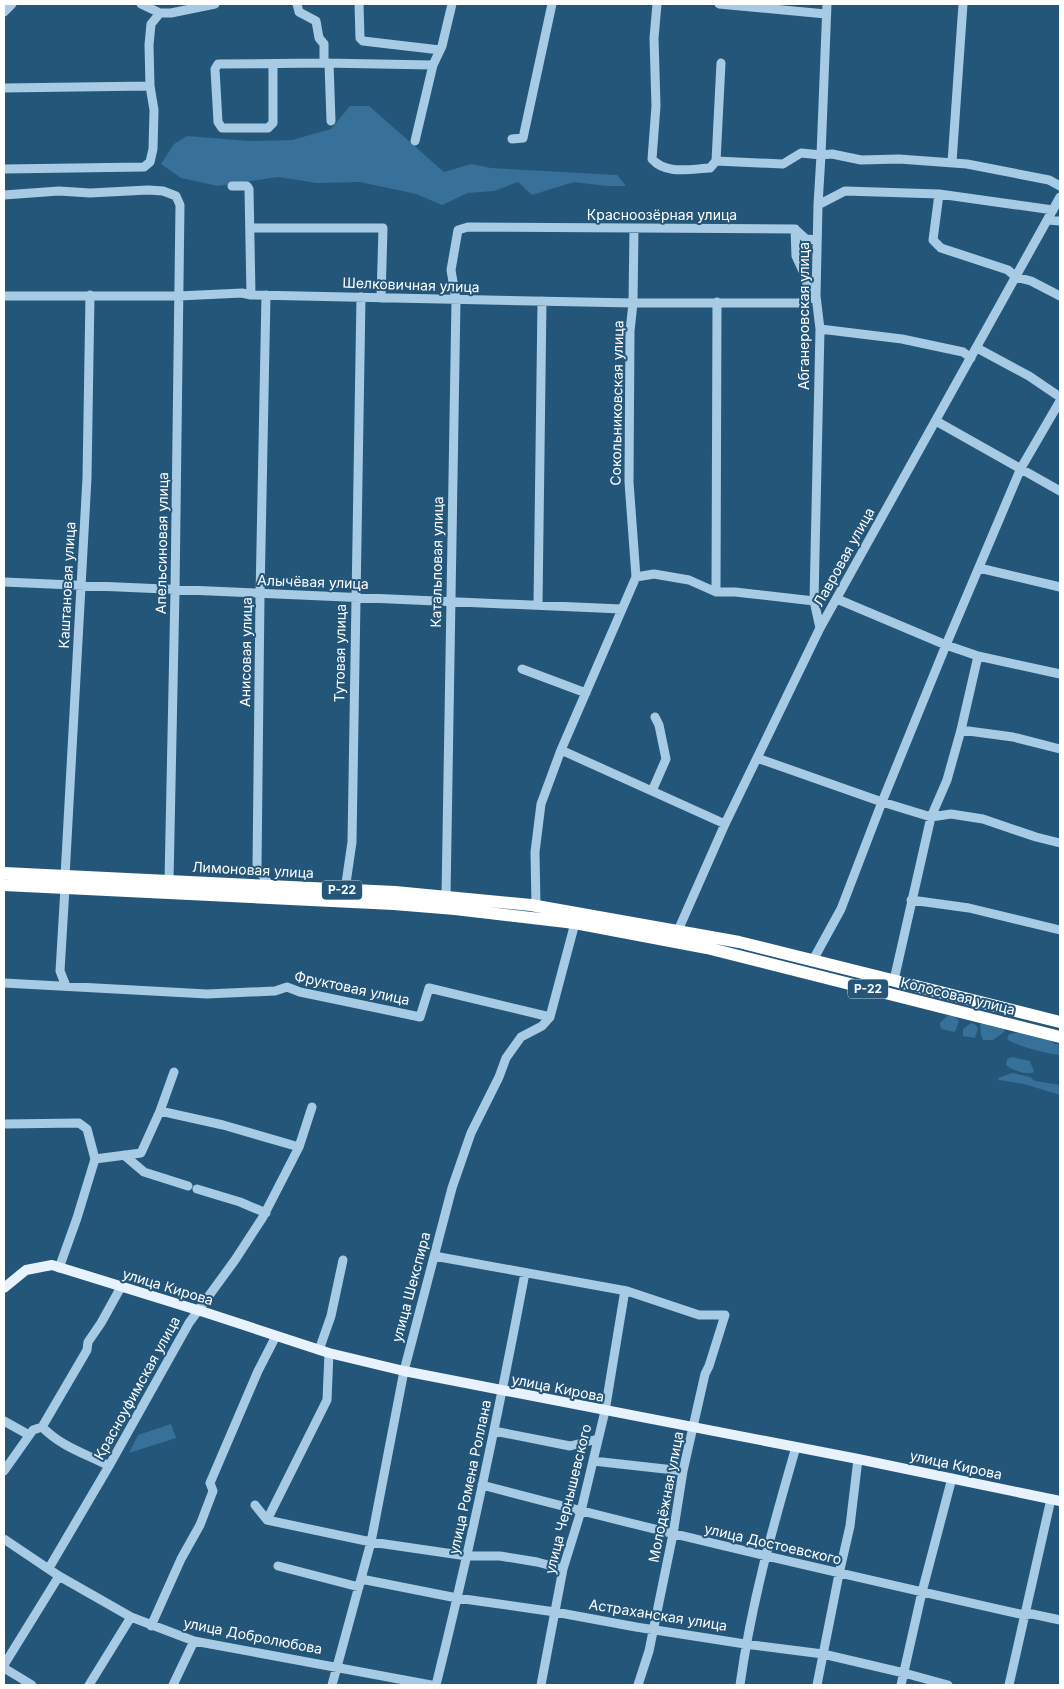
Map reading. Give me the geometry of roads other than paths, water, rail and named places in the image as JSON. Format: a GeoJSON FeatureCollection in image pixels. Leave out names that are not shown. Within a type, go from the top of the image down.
{"type":"FeatureCollection","features":[{"type":"Feature","properties":{"kind":"highway","name":"Лимоновая улица"},"geometry":{"type":"LineString","coordinates":[[4,873],[65,882],[455,909],[676,936]]}},
{"type":"Feature","properties":{"kind":"highway","name":"Лимоновая улица"},"geometry":{"type":"LineString","coordinates":[[4,885],[65,882],[169,881],[446,896],[536,906],[676,936]]}},
{"type":"Feature","properties":{"kind":"highway","name":"Колосовая улица"},"geometry":{"type":"LineString","coordinates":[[676,936],[740,942],[1060,1022]]}},
{"type":"Feature","properties":{"kind":"highway","name":"Колосовая улица"},"geometry":{"type":"LineString","coordinates":[[676,936],[707,948],[1060,1037]]}},
{"type":"Feature","properties":{"kind":"main road","name":"улица Кирова"},"geometry":{"type":"LineString","coordinates":[[4,1288],[26,1270],[52,1265],[324,1351],[404,1371],[858,1459],[1056,1500]]}},
{"type":"Feature","properties":{"kind":"street"},"geometry":{"type":"LineString","coordinates":[[4,12],[12,4]]}},
{"type":"Feature","properties":{"kind":"street"},"geometry":{"type":"LineString","coordinates":[[141,4],[160,13],[171,13],[215,4]]}},
{"type":"Feature","properties":{"kind":"street"},"geometry":{"type":"LineString","coordinates":[[297,4],[299,12],[316,21],[319,38],[324,44],[331,121]]}},
{"type":"Feature","properties":{"kind":"street"},"geometry":{"type":"LineString","coordinates":[[358,4],[360,38],[363,41],[440,50]]}},
{"type":"Feature","properties":{"kind":"street"},"geometry":{"type":"LineString","coordinates":[[415,141],[433,65],[440,50],[452,4]]}},
{"type":"Feature","properties":{"kind":"street"},"geometry":{"type":"LineString","coordinates":[[512,139],[523,138],[552,4]]}},
{"type":"Feature","properties":{"kind":"street"},"geometry":{"type":"LineString","coordinates":[[657,4],[654,38],[656,106],[652,159],[656,164],[668,169],[710,168],[716,161],[721,63]]}},
{"type":"Feature","properties":{"kind":"street"},"geometry":{"type":"LineString","coordinates":[[719,4],[826,14]]}},
{"type":"Feature","properties":{"kind":"street","name":"Абганеровская улица"},"geometry":{"type":"LineString","coordinates":[[820,628],[814,601],[820,330],[813,297],[827,4]]}},
{"type":"Feature","properties":{"kind":"street"},"geometry":{"type":"LineString","coordinates":[[952,162],[964,4]]}},
{"type":"Feature","properties":{"kind":"street"},"geometry":{"type":"LineString","coordinates":[[4,169],[144,167],[150,162],[153,149],[154,110],[150,86],[149,51],[151,24],[160,13]]}},
{"type":"Feature","properties":{"kind":"street"},"geometry":{"type":"LineString","coordinates":[[273,64],[273,123],[268,128],[222,128],[218,122],[215,69],[218,64],[326,63],[433,65]]}},
{"type":"Feature","properties":{"kind":"street"},"geometry":{"type":"LineString","coordinates":[[4,88],[150,86]]}},
{"type":"Feature","properties":{"kind":"street"},"geometry":{"type":"LineString","coordinates":[[716,161],[783,164],[801,153],[832,154],[861,160],[952,162],[1049,180],[1060,186]]}},
{"type":"Feature","properties":{"kind":"street"},"geometry":{"type":"LineString","coordinates":[[232,186],[247,186],[249,189],[251,295]]}},
{"type":"Feature","properties":{"kind":"street","name":"Апельсиновая улица"},"geometry":{"type":"LineString","coordinates":[[4,195],[59,191],[109,192],[148,190],[162,191],[176,196],[180,205],[169,881]]}},
{"type":"Feature","properties":{"kind":"street"},"geometry":{"type":"LineString","coordinates":[[818,204],[845,191],[939,194],[1053,210]]}},
{"type":"Feature","properties":{"kind":"street"},"geometry":{"type":"LineString","coordinates":[[939,194],[933,240],[941,248],[1008,270],[1016,277],[1031,281],[1060,296]]}},
{"type":"Feature","properties":{"kind":"street","name":"Лавровая улица"},"geometry":{"type":"LineString","coordinates":[[676,936],[725,824],[820,628],[1060,197]]}},
{"type":"Feature","properties":{"kind":"street"},"geometry":{"type":"LineString","coordinates":[[1048,220],[1060,221]]}},
{"type":"Feature","properties":{"kind":"street","name":"Красноозёрная улица"},"geometry":{"type":"LineString","coordinates":[[458,230],[468,227],[795,229]]}},
{"type":"Feature","properties":{"kind":"street"},"geometry":{"type":"LineString","coordinates":[[251,228],[383,228],[381,298]]}},
{"type":"Feature","properties":{"kind":"street","name":"Сокольниковская улица"},"geometry":{"type":"LineString","coordinates":[[634,228],[633,303],[630,331],[629,482],[636,577]]}},
{"type":"Feature","properties":{"kind":"street"},"geometry":{"type":"LineString","coordinates":[[795,229],[806,239],[817,240]]}},
{"type":"Feature","properties":{"kind":"street"},"geometry":{"type":"LineString","coordinates":[[795,229],[796,256],[813,297]]}},
{"type":"Feature","properties":{"kind":"street","name":"Катальповая улица"},"geometry":{"type":"LineString","coordinates":[[446,896],[456,300],[451,270],[458,230]]}},
{"type":"Feature","properties":{"kind":"street","name":"Шелковичная улица"},"geometry":{"type":"LineString","coordinates":[[4,296],[179,296],[242,293],[251,295],[633,303],[799,302],[813,297]]}},
{"type":"Feature","properties":{"kind":"street","name":"Каштановая улица"},"geometry":{"type":"LineString","coordinates":[[66,986],[60,971],[87,478],[90,295]]}},
{"type":"Feature","properties":{"kind":"street","name":"Анисовая улица"},"geometry":{"type":"LineString","coordinates":[[266,295],[260,593],[258,867],[270,886]]}},
{"type":"Feature","properties":{"kind":"street","name":"Тутовая улица"},"geometry":{"type":"LineString","coordinates":[[346,890],[352,842],[361,297]]}},
{"type":"Feature","properties":{"kind":"street"},"geometry":{"type":"LineString","coordinates":[[538,604],[542,301]]}},
{"type":"Feature","properties":{"kind":"street"},"geometry":{"type":"LineString","coordinates":[[716,592],[717,302]]}},
{"type":"Feature","properties":{"kind":"street"},"geometry":{"type":"LineString","coordinates":[[820,330],[902,339],[963,352],[971,358]]}},
{"type":"Feature","properties":{"kind":"street"},"geometry":{"type":"LineString","coordinates":[[813,960],[841,909],[946,645],[1021,468],[1060,399],[1029,376],[977,348]]}},
{"type":"Feature","properties":{"kind":"street"},"geometry":{"type":"LineString","coordinates":[[936,422],[1060,491]]}},
{"type":"Feature","properties":{"kind":"street"},"geometry":{"type":"LineString","coordinates":[[979,568],[1060,587]]}},
{"type":"Feature","properties":{"kind":"street"},"geometry":{"type":"LineString","coordinates":[[536,906],[535,852],[541,804],[636,577],[654,574],[689,580],[716,592],[735,592],[814,601]]}},
{"type":"Feature","properties":{"kind":"street","name":"Алычёвая улица"},"geometry":{"type":"LineString","coordinates":[[4,582],[175,591],[538,604],[621,609]]}},
{"type":"Feature","properties":{"kind":"street"},"geometry":{"type":"LineString","coordinates":[[837,599],[946,645],[978,656],[1060,674]]}},
{"type":"Feature","properties":{"kind":"street"},"geometry":{"type":"LineString","coordinates":[[894,980],[931,817],[947,780],[978,656]]}},
{"type":"Feature","properties":{"kind":"street"},"geometry":{"type":"LineString","coordinates":[[522,669],[586,693]]}},
{"type":"Feature","properties":{"kind":"street"},"geometry":{"type":"LineString","coordinates":[[652,791],[666,759],[659,724],[655,717]]}},
{"type":"Feature","properties":{"kind":"street"},"geometry":{"type":"LineString","coordinates":[[961,730],[1013,737],[1060,749]]}},
{"type":"Feature","properties":{"kind":"street"},"geometry":{"type":"LineString","coordinates":[[562,750],[725,824]]}},
{"type":"Feature","properties":{"kind":"street"},"geometry":{"type":"LineString","coordinates":[[757,758],[882,802],[931,817],[951,814],[983,819],[1060,843]]}},
{"type":"Feature","properties":{"kind":"street"},"geometry":{"type":"LineString","coordinates":[[911,900],[969,908],[1060,930]]}},
{"type":"Feature","properties":{"kind":"street"},"geometry":{"type":"LineString","coordinates":[[550,1017],[575,923]]}},
{"type":"Feature","properties":{"kind":"street","name":"Фруктовая улица"},"geometry":{"type":"LineString","coordinates":[[4,983],[207,994],[275,991],[287,987],[300,992],[420,1017],[429,988],[550,1017]]}},
{"type":"Feature","properties":{"kind":"street","name":"улица Шекспира"},"geometry":{"type":"LineString","coordinates":[[332,1685],[371,1542],[404,1371],[452,1188],[471,1133],[506,1058],[522,1037],[542,1026],[550,1017]]}},
{"type":"Feature","properties":{"kind":"street"},"geometry":{"type":"LineString","coordinates":[[95,1159],[141,1152],[160,1111],[174,1072]]}},
{"type":"Feature","properties":{"kind":"street","name":"Красноуфимская улица"},"geometry":{"type":"LineString","coordinates":[[49,1568],[189,1323],[236,1260],[266,1213],[299,1147],[312,1107]]}},
{"type":"Feature","properties":{"kind":"street"},"geometry":{"type":"LineString","coordinates":[[160,1111],[223,1125],[299,1147]]}},
{"type":"Feature","properties":{"kind":"street"},"geometry":{"type":"LineString","coordinates":[[4,1124],[79,1123],[87,1129],[95,1159],[78,1218],[60,1268]]}},
{"type":"Feature","properties":{"kind":"street"},"geometry":{"type":"LineString","coordinates":[[124,1155],[144,1172],[240,1202],[266,1213]]}},
{"type":"Feature","properties":{"kind":"street"},"geometry":{"type":"LineString","coordinates":[[434,1256],[627,1291]]}},
{"type":"Feature","properties":{"kind":"street"},"geometry":{"type":"LineString","coordinates":[[267,1520],[327,1400],[324,1351],[343,1260]]}},
{"type":"Feature","properties":{"kind":"street","name":"улица Ромена Роллана"},"geometry":{"type":"LineString","coordinates":[[436,1685],[467,1556],[503,1390],[525,1273]]}},
{"type":"Feature","properties":{"kind":"street"},"geometry":{"type":"LineString","coordinates":[[4,1471],[32,1430],[42,1427],[87,1350],[88,1342],[121,1287]]}},
{"type":"Feature","properties":{"kind":"street","name":"Молодёжная улица"},"geometry":{"type":"LineString","coordinates":[[627,1291],[699,1315],[725,1316],[705,1374],[683,1471],[673,1534],[649,1651],[638,1685]]}},
{"type":"Feature","properties":{"kind":"street","name":"улица Чернышевского"},"geometry":{"type":"LineString","coordinates":[[541,1685],[563,1569],[581,1512],[605,1411],[624,1296],[627,1291]]}},
{"type":"Feature","properties":{"kind":"street"},"geometry":{"type":"LineString","coordinates":[[151,1626],[181,1559],[200,1525],[214,1491],[210,1483],[258,1372],[276,1336]]}},
{"type":"Feature","properties":{"kind":"street"},"geometry":{"type":"LineString","coordinates":[[4,1421],[29,1435]]}},
{"type":"Feature","properties":{"kind":"street"},"geometry":{"type":"LineString","coordinates":[[42,1427],[63,1445],[109,1466]]}},
{"type":"Feature","properties":{"kind":"street"},"geometry":{"type":"LineString","coordinates":[[494,1431],[570,1446],[598,1439]]}},
{"type":"Feature","properties":{"kind":"street"},"geometry":{"type":"LineString","coordinates":[[740,1685],[745,1644],[764,1556],[796,1447]]}},
{"type":"Feature","properties":{"kind":"street"},"geometry":{"type":"LineString","coordinates":[[817,1685],[850,1526],[858,1459]]}},
{"type":"Feature","properties":{"kind":"street"},"geometry":{"type":"LineString","coordinates":[[594,1460],[683,1471]]}},
{"type":"Feature","properties":{"kind":"street"},"geometry":{"type":"LineString","coordinates":[[901,1685],[922,1592],[952,1478]]}},
{"type":"Feature","properties":{"kind":"street","name":"улица Достоевского"},"geometry":{"type":"LineString","coordinates":[[482,1485],[581,1512],[839,1574],[1024,1615],[1032,1614],[1060,1620]]}},
{"type":"Feature","properties":{"kind":"street"},"geometry":{"type":"LineString","coordinates":[[1009,1685],[1024,1615],[1056,1500]]}},
{"type":"Feature","properties":{"kind":"street"},"geometry":{"type":"LineString","coordinates":[[255,1505],[267,1520],[371,1542],[467,1556],[500,1556],[563,1569]]}},
{"type":"Feature","properties":{"kind":"street","name":"улица Добролюбова"},"geometry":{"type":"LineString","coordinates":[[4,1539],[59,1576],[131,1617],[194,1642],[431,1685]]}},
{"type":"Feature","properties":{"kind":"street","name":"Астраханская улица"},"geometry":{"type":"LineString","coordinates":[[278,1566],[360,1583],[555,1612],[745,1644],[823,1654],[948,1685]]}},
{"type":"Feature","properties":{"kind":"street"},"geometry":{"type":"LineString","coordinates":[[32,1685],[4,1666],[59,1576]]}},
{"type":"Feature","properties":{"kind":"street"},"geometry":{"type":"LineString","coordinates":[[89,1685],[131,1617]]}},
{"type":"Feature","properties":{"kind":"street"},"geometry":{"type":"LineString","coordinates":[[173,1685],[194,1642]]}}]}
